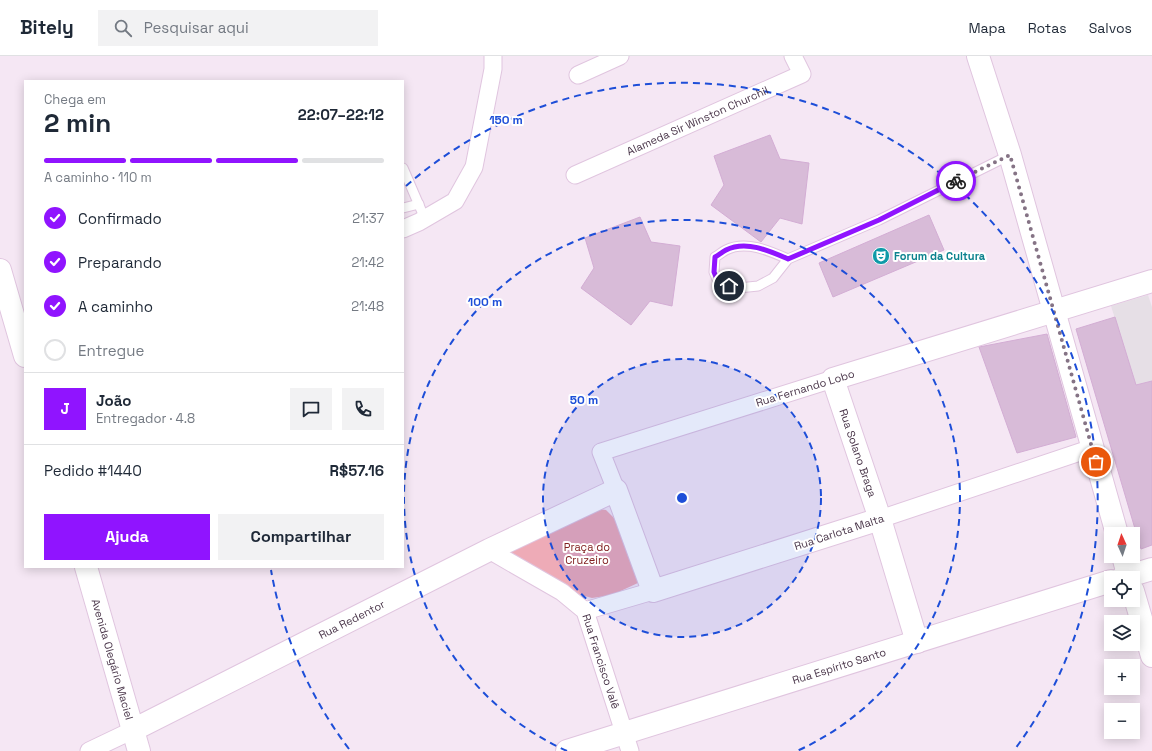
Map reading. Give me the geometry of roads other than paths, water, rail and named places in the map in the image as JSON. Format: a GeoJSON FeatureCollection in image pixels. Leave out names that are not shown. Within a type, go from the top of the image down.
{"type":"FeatureCollection","features":[{"type":"Feature","properties":{"kind":"street"},"geometry":{"type":"LineString","coordinates":[[404,228],[422,211],[455,201],[474,167],[493,70],[493,56]]}},
{"type":"Feature","properties":{"kind":"street"},"geometry":{"type":"LineString","coordinates":[[578,74],[620,56]]}},
{"type":"Feature","properties":{"kind":"street","name":"Alameda Sir Winston Churchil"},"geometry":{"type":"LineString","coordinates":[[575,175],[802,74],[793,56]]}},
{"type":"Feature","properties":{"kind":"street"},"geometry":{"type":"LineString","coordinates":[[978,56],[1010,155],[1114,527]]}},
{"type":"Feature","properties":{"kind":"street"},"geometry":{"type":"LineString","coordinates":[[0,270],[24,353]]}},
{"type":"Feature","properties":{"kind":"street","name":"Rua Fernando Lobo"},"geometry":{"type":"LineString","coordinates":[[653,591],[601,452],[1152,281]]}},
{"type":"Feature","properties":{"kind":"street","name":"Rua Solano Braga"},"geometry":{"type":"LineString","coordinates":[[833,379],[880,519],[917,642]]}},
{"type":"Feature","properties":{"kind":"street","name":"Rua Carlota Malta"},"geometry":{"type":"LineString","coordinates":[[585,611],[880,519],[1092,448]]}},
{"type":"Feature","properties":{"kind":"street","name":"Rua Redentor"},"geometry":{"type":"LineString","coordinates":[[89,751],[489,550],[616,490]]}},
{"type":"Feature","properties":{"kind":"street","name":"Rua Francisco Valê"},"geometry":{"type":"LineString","coordinates":[[489,550],[562,592],[585,611],[627,742]]}},
{"type":"Feature","properties":{"kind":"street","name":"Avenida Olegário Maciel"},"geometry":{"type":"LineString","coordinates":[[86,568],[139,751]]}},
{"type":"Feature","properties":{"kind":"street","name":"Rua Espírito Santo"},"geometry":{"type":"LineString","coordinates":[[1140,572],[1152,569]]}},
{"type":"Feature","properties":{"kind":"street","name":"Rua Espírito Santo"},"geometry":{"type":"LineString","coordinates":[[567,751],[627,742],[917,642],[1104,583]]}},
{"type":"Feature","properties":{"kind":"street"},"geometry":{"type":"LineString","coordinates":[[1135,607],[1152,656]]}},
{"type":"Feature","properties":{"kind":"lane"},"geometry":{"type":"LineString","coordinates":[[788,259],[767,250],[743,246],[728,249],[715,257],[714,272],[719,284],[739,288],[758,286],[773,278],[788,259],[879,220],[1010,155]]}},
{"type":"Feature","properties":{"kind":"lane"},"geometry":{"type":"LineString","coordinates":[[404,170],[422,211]]}},
{"type":"Feature","properties":{"kind":"lane"},"geometry":{"type":"LineString","coordinates":[[404,208],[422,211]]}},
{"type":"Feature","properties":{"kind":"place","name":"Forum da Cultura"},"geometry":{"type":"Point","coordinates":[881,256]}},
{"type":"Feature","properties":{"kind":"park label","name":"Praça do Cruzeiro"},"geometry":{"type":"Point","coordinates":[587,553]}}]}
